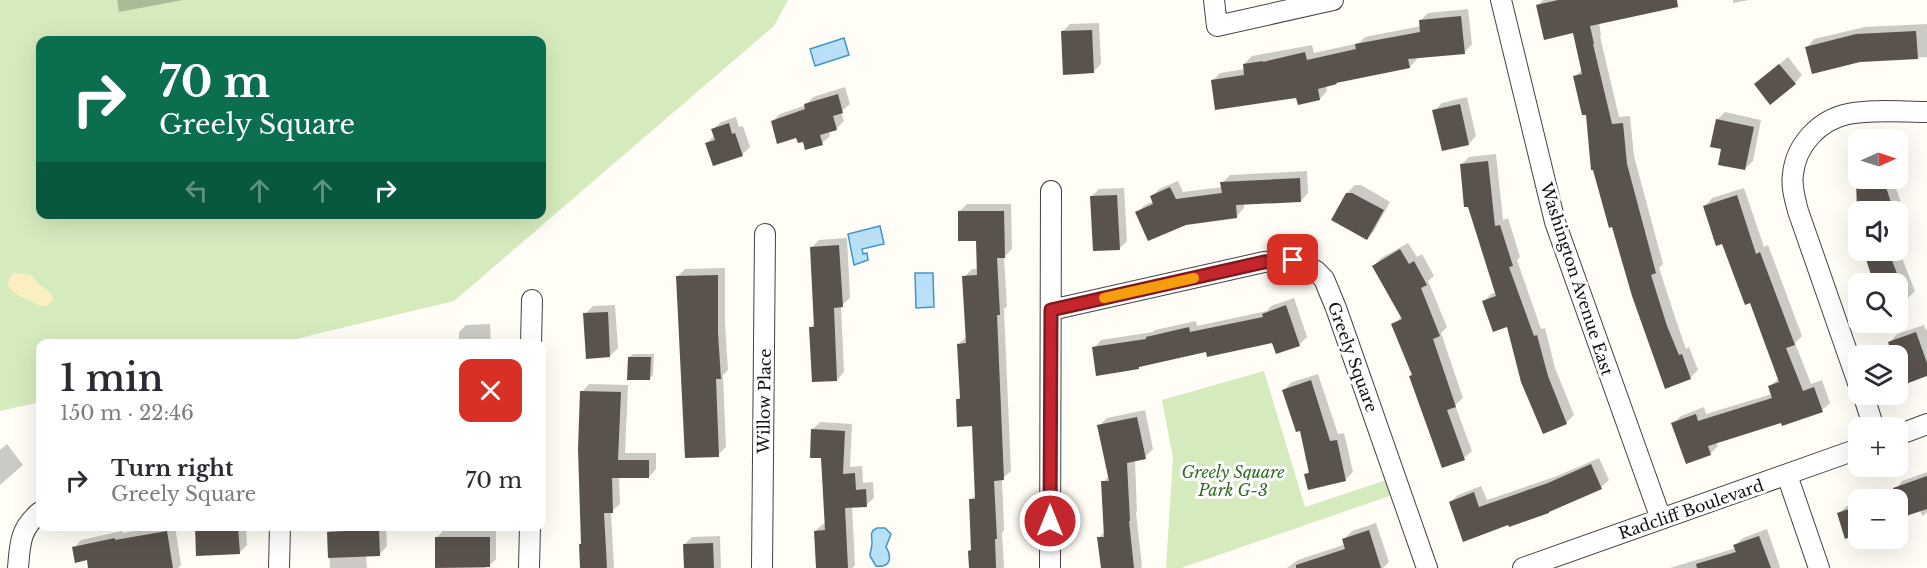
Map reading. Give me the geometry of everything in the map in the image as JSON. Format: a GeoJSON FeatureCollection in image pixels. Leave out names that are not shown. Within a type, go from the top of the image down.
{"type":"FeatureCollection","features":[{"type":"Feature","properties":{"kind":"street"},"geometry":{"type":"LineString","coordinates":[[1214,0],[1217,26],[1333,0]]}},
{"type":"Feature","properties":{"kind":"street","name":"Washington Avenue East"},"geometry":{"type":"LineString","coordinates":[[1501,0],[1558,230],[1661,519]]}},
{"type":"Feature","properties":{"kind":"street"},"geometry":{"type":"LineString","coordinates":[[1848,354],[1798,211],[1792,175],[1796,162],[1809,136],[1819,127],[1841,116],[1857,113],[1927,112]]}},
{"type":"Feature","properties":{"kind":"street"},"geometry":{"type":"LineString","coordinates":[[1050,568],[1051,191]]}},
{"type":"Feature","properties":{"kind":"street","name":"Willow Place"},"geometry":{"type":"LineString","coordinates":[[762,568],[765,234]]}},
{"type":"Feature","properties":{"kind":"street","name":"Greely Square"},"geometry":{"type":"LineString","coordinates":[[1051,310],[1264,262],[1293,260],[1316,270],[1324,279],[1336,309],[1427,568]]}},
{"type":"Feature","properties":{"kind":"street"},"geometry":{"type":"LineString","coordinates":[[531,339],[532,300]]}},
{"type":"Feature","properties":{"kind":"street"},"geometry":{"type":"LineString","coordinates":[[1908,431],[1927,424]]}},
{"type":"Feature","properties":{"kind":"street","name":"Radcliff Boulevard"},"geometry":{"type":"LineString","coordinates":[[1523,568],[1848,452]]}},
{"type":"Feature","properties":{"kind":"street"},"geometry":{"type":"LineString","coordinates":[[1787,475],[1819,568]]}},
{"type":"Feature","properties":{"kind":"street"},"geometry":{"type":"LineString","coordinates":[[18,568],[22,534],[36,516]]}},
{"type":"Feature","properties":{"kind":"street"},"geometry":{"type":"LineString","coordinates":[[279,568],[280,531]]}},
{"type":"Feature","properties":{"kind":"street"},"geometry":{"type":"LineString","coordinates":[[529,568],[530,531]]}},
{"type":"Feature","properties":{"kind":"green space"},"geometry":{"type":"Polygon","coordinates":[[[0,0],[788,0],[774,26],[454,301],[296,339],[36,339],[36,403],[0,411],[0,0]]]}},
{"type":"Feature","properties":{"kind":"green space","name":"Greely Square Park G-3"},"geometry":{"type":"Polygon","coordinates":[[[1264,371],[1305,507],[1395,477],[1401,492],[1181,568],[1166,568],[1173,458],[1162,400],[1264,371]]]}},
{"type":"Feature","properties":{"kind":"sand"},"geometry":{"type":"Polygon","coordinates":[[[14,273],[31,275],[51,293],[53,300],[46,306],[40,306],[12,291],[8,286],[9,278],[14,273]]]}},
{"type":"Feature","properties":{"kind":"water"},"geometry":{"type":"Polygon","coordinates":[[[844,38],[849,55],[815,66],[810,49],[844,38]]]}},
{"type":"Feature","properties":{"kind":"water"},"geometry":{"type":"Polygon","coordinates":[[[880,226],[884,244],[862,249],[863,254],[867,253],[868,260],[854,265],[848,234],[880,226]]]}},
{"type":"Feature","properties":{"kind":"water"},"geometry":{"type":"Polygon","coordinates":[[[915,273],[933,273],[934,307],[916,308],[915,273]]]}},
{"type":"Feature","properties":{"kind":"water"},"geometry":{"type":"Polygon","coordinates":[[[877,528],[885,528],[891,534],[886,547],[889,561],[881,566],[876,566],[870,556],[872,534],[877,528]]]}},
{"type":"Feature","properties":{"kind":"building"},"geometry":{"type":"Polygon","coordinates":[[[1558,0],[1677,0],[1678,7],[1590,26],[1612,124],[1623,123],[1627,164],[1656,273],[1651,275],[1667,326],[1679,355],[1682,354],[1691,379],[1665,389],[1632,296],[1612,227],[1609,228],[1593,170],[1591,170],[1586,115],[1582,115],[1573,76],[1582,74],[1573,33],[1544,40],[1536,5],[1558,0]]]}},
{"type":"Feature","properties":{"kind":"building"},"geometry":{"type":"Polygon","coordinates":[[[1461,16],[1465,54],[1408,59],[1410,68],[1336,83],[1318,89],[1320,100],[1298,105],[1296,98],[1215,110],[1211,80],[1244,75],[1243,64],[1263,62],[1305,52],[1307,60],[1356,49],[1355,44],[1420,32],[1419,20],[1461,16]]]}},
{"type":"Feature","properties":{"kind":"building"},"geometry":{"type":"Polygon","coordinates":[[[1092,30],[1094,73],[1063,75],[1061,31],[1092,30]]]}},
{"type":"Feature","properties":{"kind":"building"},"geometry":{"type":"Polygon","coordinates":[[[1916,31],[1918,59],[1860,62],[1812,74],[1805,47],[1856,34],[1916,31]]]}},
{"type":"Feature","properties":{"kind":"building"},"geometry":{"type":"Polygon","coordinates":[[[1779,64],[1796,84],[1770,105],[1754,84],[1779,64]]]}},
{"type":"Feature","properties":{"kind":"building"},"geometry":{"type":"Polygon","coordinates":[[[838,94],[843,113],[833,116],[837,130],[820,135],[823,145],[805,150],[803,142],[798,143],[796,138],[777,144],[771,121],[805,109],[804,104],[838,94]]]}},
{"type":"Feature","properties":{"kind":"building"},"geometry":{"type":"Polygon","coordinates":[[[1460,104],[1469,145],[1442,151],[1432,110],[1460,104]]]}},
{"type":"Feature","properties":{"kind":"building"},"geometry":{"type":"Polygon","coordinates":[[[1716,119],[1754,127],[1745,170],[1718,165],[1721,149],[1710,147],[1716,119]]]}},
{"type":"Feature","properties":{"kind":"building"},"geometry":{"type":"Polygon","coordinates":[[[729,123],[743,156],[713,166],[705,143],[715,140],[711,129],[729,123]]]}},
{"type":"Feature","properties":{"kind":"building"},"geometry":{"type":"Polygon","coordinates":[[[1488,161],[1495,226],[1500,225],[1513,266],[1509,267],[1534,336],[1537,335],[1548,376],[1567,424],[1543,434],[1521,382],[1507,327],[1493,332],[1482,301],[1496,296],[1468,207],[1464,207],[1460,164],[1488,161]]]}},
{"type":"Feature","properties":{"kind":"building"},"geometry":{"type":"Polygon","coordinates":[[[1300,178],[1301,202],[1236,205],[1237,218],[1186,225],[1148,241],[1135,212],[1153,204],[1150,196],[1170,187],[1176,199],[1222,193],[1220,182],[1300,178]]]}},
{"type":"Feature","properties":{"kind":"building"},"geometry":{"type":"Polygon","coordinates":[[[1856,189],[1887,189],[1890,201],[1857,201],[1856,189]]]}},
{"type":"Feature","properties":{"kind":"building"},"geometry":{"type":"Polygon","coordinates":[[[1346,193],[1352,193],[1384,210],[1367,240],[1331,220],[1346,193]]]}},
{"type":"Feature","properties":{"kind":"building"},"geometry":{"type":"Polygon","coordinates":[[[1117,195],[1120,250],[1093,251],[1090,196],[1117,195]]]}},
{"type":"Feature","properties":{"kind":"building"},"geometry":{"type":"Polygon","coordinates":[[[1737,195],[1756,254],[1760,252],[1795,345],[1786,348],[1803,391],[1814,387],[1823,412],[1782,426],[1781,423],[1708,446],[1711,455],[1686,464],[1671,423],[1696,414],[1698,421],[1772,398],[1768,386],[1779,382],[1750,303],[1745,305],[1722,244],[1716,246],[1703,206],[1737,195]]]}},
{"type":"Feature","properties":{"kind":"building"},"geometry":{"type":"Polygon","coordinates":[[[958,211],[1004,211],[1005,258],[997,258],[1000,315],[997,315],[1004,480],[994,481],[996,568],[969,568],[968,551],[971,550],[969,499],[975,499],[972,426],[957,427],[956,399],[960,399],[957,344],[966,343],[962,276],[977,275],[976,241],[958,241],[958,211]]]}},
{"type":"Feature","properties":{"kind":"building"},"geometry":{"type":"Polygon","coordinates":[[[839,245],[843,307],[834,308],[837,381],[812,382],[809,327],[814,327],[810,247],[839,245]]]}},
{"type":"Feature","properties":{"kind":"building"},"geometry":{"type":"Polygon","coordinates":[[[1400,249],[1409,264],[1414,261],[1427,285],[1421,288],[1440,336],[1433,339],[1456,407],[1447,410],[1465,460],[1442,468],[1409,376],[1412,375],[1391,324],[1402,319],[1372,266],[1400,249]]]}},
{"type":"Feature","properties":{"kind":"building"},"geometry":{"type":"Polygon","coordinates":[[[1867,261],[1892,261],[1897,273],[1870,273],[1867,261]]]}},
{"type":"Feature","properties":{"kind":"building"},"geometry":{"type":"Polygon","coordinates":[[[718,275],[721,379],[716,379],[719,457],[685,458],[676,276],[718,275]]]}},
{"type":"Feature","properties":{"kind":"building"},"geometry":{"type":"Polygon","coordinates":[[[1286,305],[1300,346],[1276,354],[1272,343],[1207,357],[1206,352],[1139,367],[1139,369],[1096,376],[1092,347],[1146,339],[1146,337],[1189,327],[1190,332],[1263,317],[1262,314],[1286,305]]]}},
{"type":"Feature","properties":{"kind":"building"},"geometry":{"type":"Polygon","coordinates":[[[608,312],[610,357],[586,359],[583,313],[608,312]]]}},
{"type":"Feature","properties":{"kind":"building"},"geometry":{"type":"Polygon","coordinates":[[[1916,332],[1927,363],[1927,376],[1908,383],[1908,345],[1889,345],[1888,342],[1916,332]]]}},
{"type":"Feature","properties":{"kind":"building"},"geometry":{"type":"Polygon","coordinates":[[[628,357],[651,357],[650,380],[627,380],[628,357]]]}},
{"type":"Feature","properties":{"kind":"building"},"geometry":{"type":"Polygon","coordinates":[[[1311,380],[1330,441],[1337,440],[1346,481],[1308,490],[1304,474],[1309,473],[1300,431],[1296,432],[1282,390],[1311,380]]]}},
{"type":"Feature","properties":{"kind":"building"},"geometry":{"type":"Polygon","coordinates":[[[580,391],[621,392],[618,460],[649,460],[649,478],[612,478],[613,513],[604,513],[607,568],[580,568],[578,449],[580,391]]]}},
{"type":"Feature","properties":{"kind":"building"},"geometry":{"type":"Polygon","coordinates":[[[1137,417],[1146,459],[1127,463],[1129,521],[1134,568],[1101,568],[1097,537],[1104,537],[1101,481],[1109,481],[1097,425],[1137,417]]]}},
{"type":"Feature","properties":{"kind":"building"},"geometry":{"type":"Polygon","coordinates":[[[811,429],[845,431],[843,474],[855,473],[856,490],[866,489],[867,507],[845,508],[848,568],[816,568],[814,531],[825,530],[821,458],[810,458],[811,429]]]}},
{"type":"Feature","properties":{"kind":"building"},"geometry":{"type":"Polygon","coordinates":[[[1591,464],[1602,489],[1549,513],[1463,542],[1449,502],[1474,492],[1479,507],[1548,483],[1591,464]]]}},
{"type":"Feature","properties":{"kind":"building"},"geometry":{"type":"Polygon","coordinates":[[[1927,476],[1927,509],[1908,515],[1908,489],[1893,488],[1927,476]]]}},
{"type":"Feature","properties":{"kind":"building"},"geometry":{"type":"Polygon","coordinates":[[[1848,509],[1848,538],[1845,539],[1837,513],[1848,509]]]}},
{"type":"Feature","properties":{"kind":"building"},"geometry":{"type":"Polygon","coordinates":[[[1369,530],[1381,568],[1296,568],[1296,565],[1345,549],[1342,539],[1369,530]]]}},
{"type":"Feature","properties":{"kind":"building"},"geometry":{"type":"Polygon","coordinates":[[[167,531],[173,568],[88,568],[87,560],[75,563],[72,547],[167,531]]]}},
{"type":"Feature","properties":{"kind":"building"},"geometry":{"type":"Polygon","coordinates":[[[195,531],[238,531],[240,554],[196,556],[195,531]]]}},
{"type":"Feature","properties":{"kind":"building"},"geometry":{"type":"Polygon","coordinates":[[[379,531],[380,556],[328,558],[327,532],[379,531]]]}},
{"type":"Feature","properties":{"kind":"building"},"geometry":{"type":"Polygon","coordinates":[[[1759,536],[1771,568],[1697,568],[1696,564],[1736,552],[1733,545],[1759,536]]]}},
{"type":"Feature","properties":{"kind":"building"},"geometry":{"type":"Polygon","coordinates":[[[435,537],[490,537],[490,567],[435,568],[435,537]]]}},
{"type":"Feature","properties":{"kind":"building"},"geometry":{"type":"Polygon","coordinates":[[[713,543],[714,568],[684,568],[683,544],[713,543]]]}},
{"type":"Feature","properties":{"kind":"slow traffic"},"geometry":{"type":"LineString","coordinates":[[1104,298],[1194,278]]}},
{"type":"Feature","properties":{"kind":"route"},"geometry":{"type":"LineString","coordinates":[[1050,521],[1051,310],[1264,262],[1293,260]]}}]}
